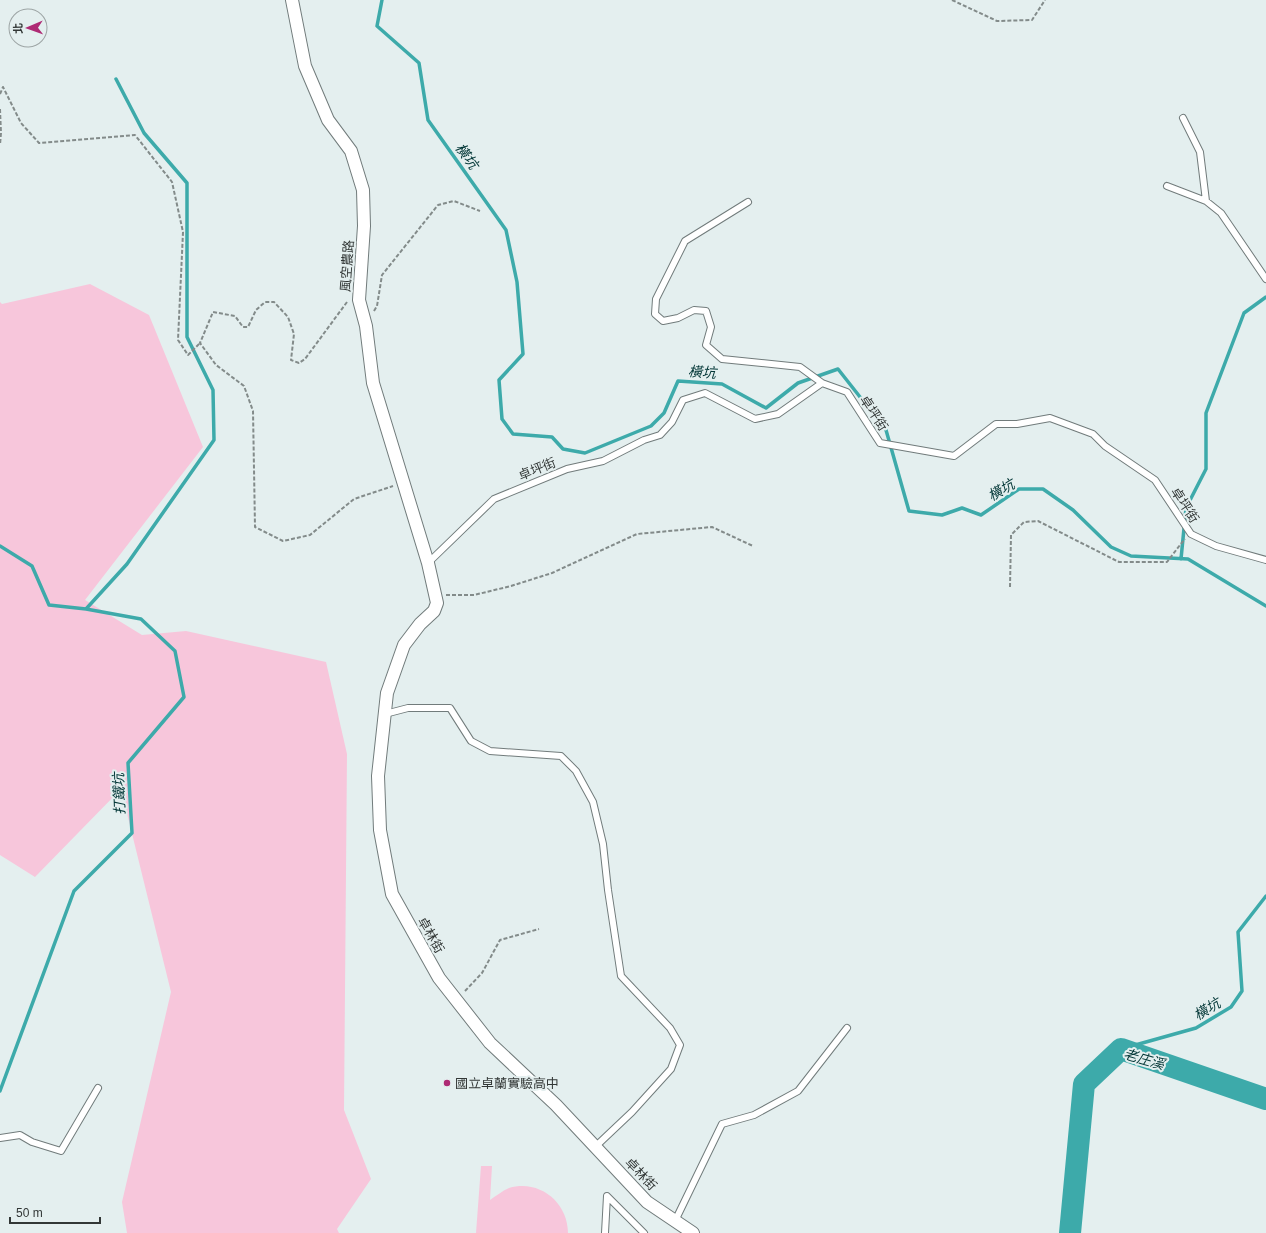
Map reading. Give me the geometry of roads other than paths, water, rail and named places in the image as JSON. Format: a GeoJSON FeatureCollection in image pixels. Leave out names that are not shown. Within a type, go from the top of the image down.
{"type":"FeatureCollection","features":[{"type":"Feature","properties":{"kind":"street","name":"風空農路"},"geometry":{"type":"LineString","coordinates":[[292,0],[305,66],[328,120],[351,151],[363,190],[364,226],[359,300],[366,326],[373,383],[428,563]]}},
{"type":"Feature","properties":{"kind":"street","name":"卓林街"},"geometry":{"type":"LineString","coordinates":[[428,563],[437,603],[434,611],[420,624],[404,644],[387,693],[378,776],[380,830],[392,894],[439,978],[490,1043],[556,1105],[647,1202],[693,1233]]}},
{"type":"Feature","properties":{"kind":"lane"},"geometry":{"type":"LineString","coordinates":[[1183,118],[1200,152],[1206,201]]}},
{"type":"Feature","properties":{"kind":"lane"},"geometry":{"type":"LineString","coordinates":[[1167,186],[1206,201],[1221,213],[1266,279]]}},
{"type":"Feature","properties":{"kind":"lane"},"geometry":{"type":"LineString","coordinates":[[748,202],[685,241],[656,300],[655,314],[663,321],[678,318],[694,310],[706,312],[711,327],[706,345],[722,359],[800,367],[822,383]]}},
{"type":"Feature","properties":{"kind":"lane","name":"卓坪街"},"geometry":{"type":"LineString","coordinates":[[428,563],[494,499],[567,469],[603,461],[644,440],[660,435],[672,422],[683,400],[705,393],[755,418],[778,414],[822,383],[847,392],[880,443],[954,456],[996,424],[1017,424],[1050,418],[1094,434],[1105,446],[1155,480],[1191,534],[1216,546],[1266,560]]}},
{"type":"Feature","properties":{"kind":"lane"},"geometry":{"type":"LineString","coordinates":[[385,714],[408,708],[450,708],[471,741],[490,750],[561,756],[576,771],[593,802],[603,844],[608,890],[621,976],[670,1028],[680,1045],[671,1070],[632,1112],[595,1147]]}},
{"type":"Feature","properties":{"kind":"lane"},"geometry":{"type":"LineString","coordinates":[[675,1221],[722,1124],[754,1115],[798,1091],[847,1028]]}},
{"type":"Feature","properties":{"kind":"lane"},"geometry":{"type":"LineString","coordinates":[[0,1138],[20,1135],[32,1142],[61,1151],[98,1088]]}},
{"type":"Feature","properties":{"kind":"lane"},"geometry":{"type":"LineString","coordinates":[[605,1233],[608,1196],[644,1233]]}},
{"type":"Feature","properties":{"kind":"waterway","name":"橫坑"},"geometry":{"type":"LineString","coordinates":[[382,0],[377,26],[419,63],[428,120],[506,230],[517,282],[523,354],[499,380],[502,419],[513,434],[552,437],[563,449],[585,453],[651,426],[664,413],[678,381],[722,384],[766,408],[798,383],[838,369],[886,430],[909,511],[942,515],[962,508],[981,515],[1019,489],[1043,489],[1073,510],[1111,547],[1131,556],[1188,559],[1266,606]]}},
{"type":"Feature","properties":{"kind":"waterway"},"geometry":{"type":"LineString","coordinates":[[86,609],[127,564],[214,440],[213,390],[187,337],[187,183],[144,133],[116,79]]}},
{"type":"Feature","properties":{"kind":"waterway"},"geometry":{"type":"LineString","coordinates":[[1181,559],[1186,508],[1206,469],[1206,413],[1244,313],[1266,297]]}},
{"type":"Feature","properties":{"kind":"waterway","name":"打鐵坑"},"geometry":{"type":"LineString","coordinates":[[0,546],[32,566],[49,605],[86,609],[141,619],[175,651],[184,697],[128,763],[132,833],[74,891],[0,1091]]}},
{"type":"Feature","properties":{"kind":"waterway","name":"橫坑"},"geometry":{"type":"LineString","coordinates":[[1121,1049],[1196,1028],[1231,1007],[1242,991],[1238,932],[1266,896]]}},
{"type":"Feature","properties":{"kind":"waterway","name":"老庄溪"},"geometry":{"type":"LineString","coordinates":[[1070,1233],[1084,1084],[1121,1049],[1266,1099]]}},
{"type":"Feature","properties":{"kind":"place","name":"國立卓蘭實驗高中"},"geometry":{"type":"Point","coordinates":[447,1083]}}]}
